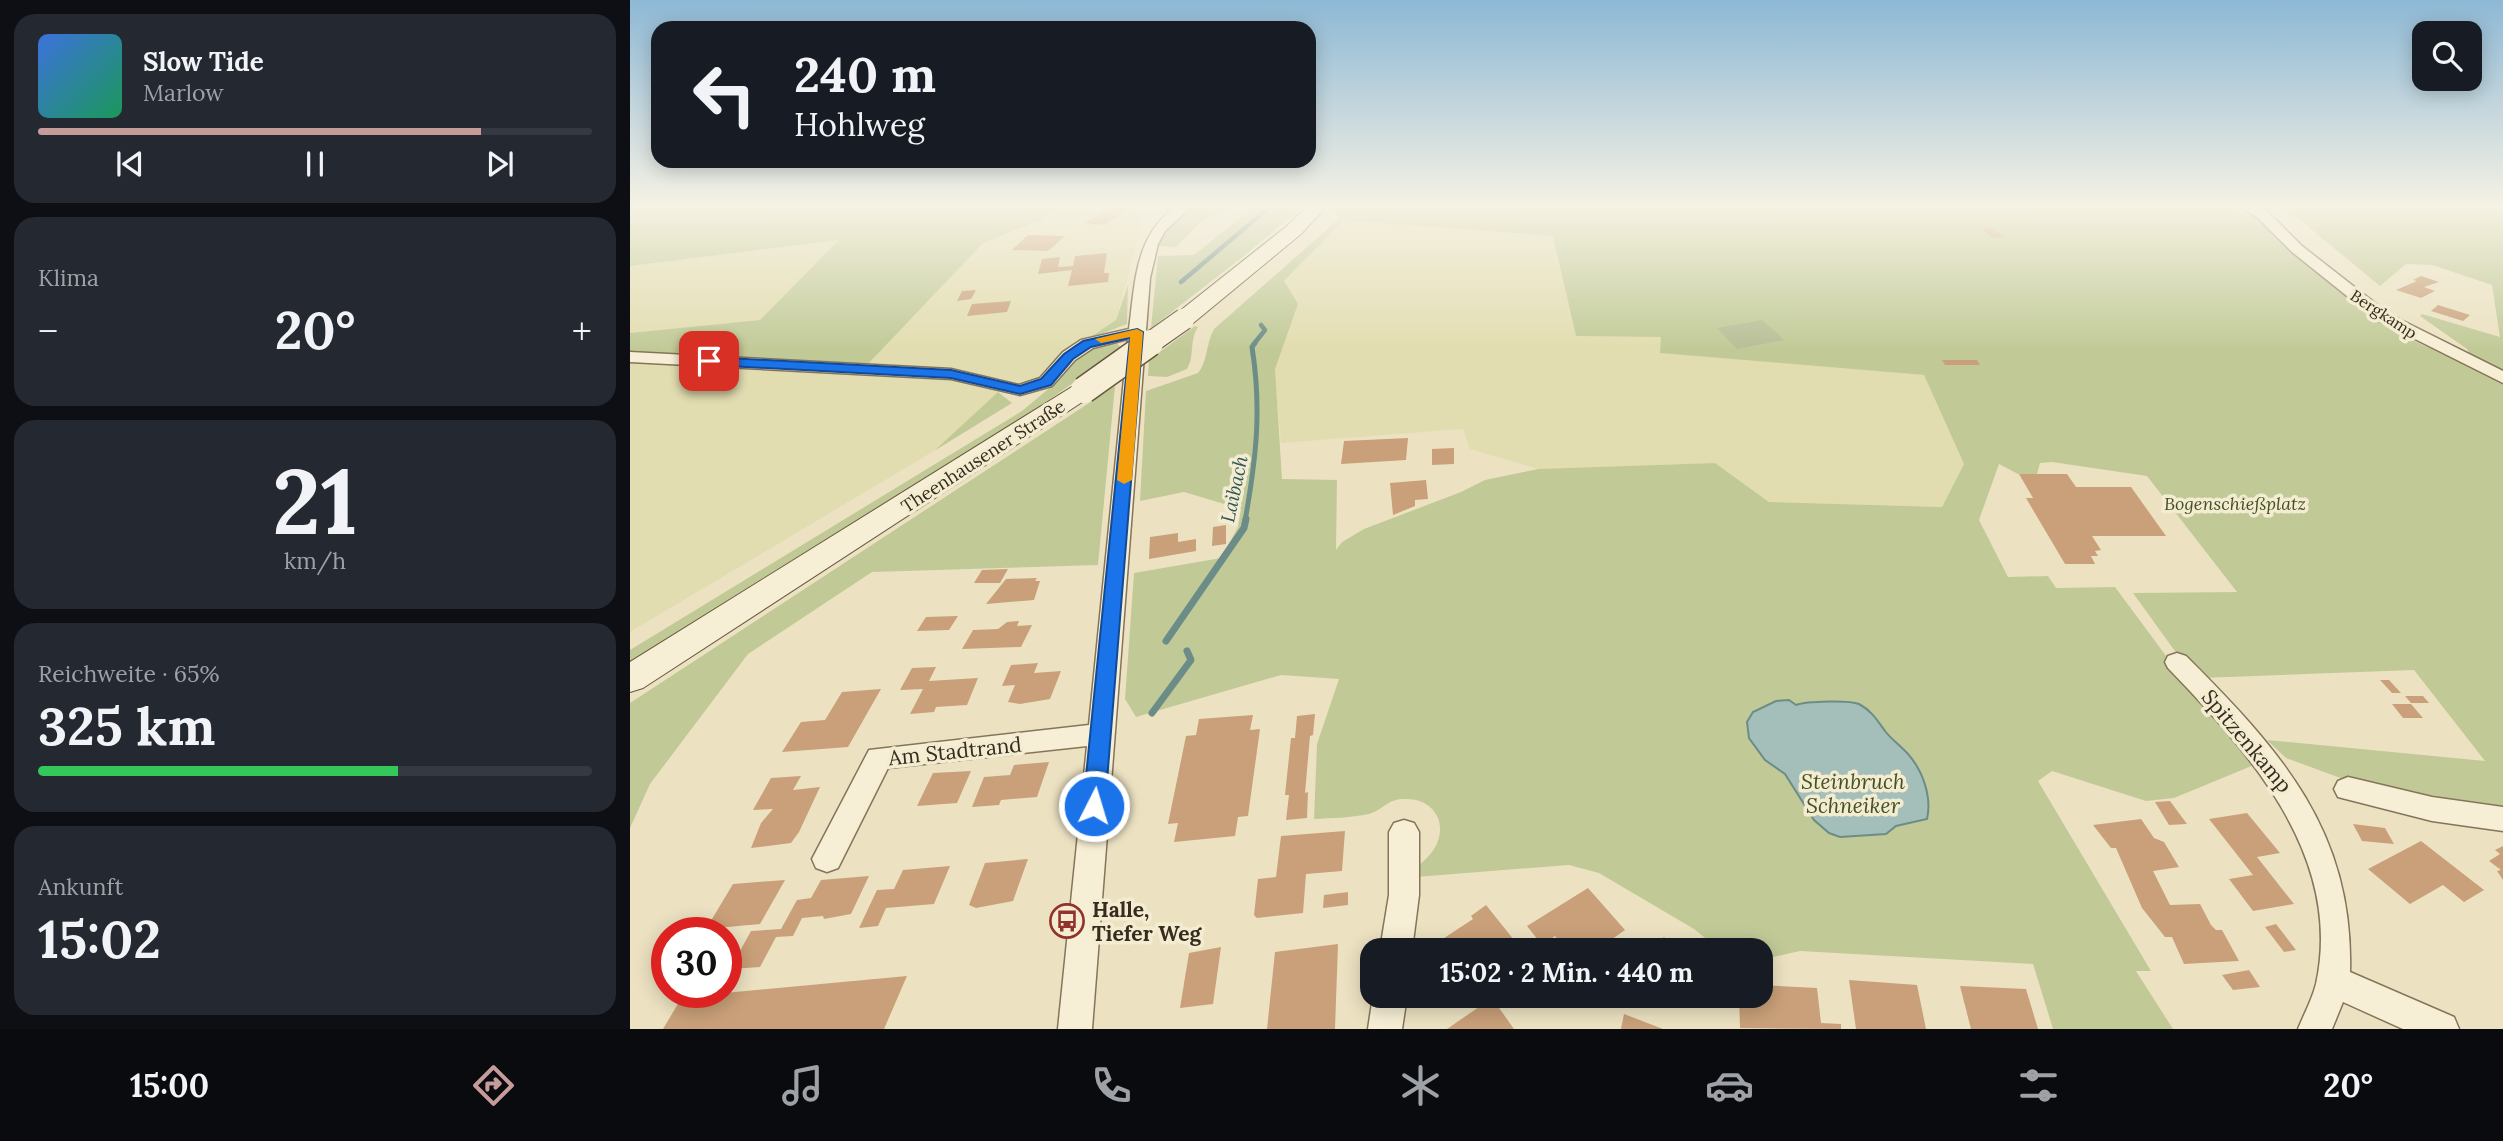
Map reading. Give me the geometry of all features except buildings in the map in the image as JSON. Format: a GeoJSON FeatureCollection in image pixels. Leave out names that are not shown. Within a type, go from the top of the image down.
{"type":"FeatureCollection","features":[{"type":"Feature","properties":{"kind":"main road","name":"Theenhausener Straße"},"geometry":{"type":"LineString","coordinates":[[630,679],[972,465],[1184,319],[1265,254]]}},
{"type":"Feature","properties":{"kind":"street"},"geometry":{"type":"LineString","coordinates":[[1074,1029],[1137,332],[1148,254]]}},
{"type":"Feature","properties":{"kind":"street","name":"Bergkamp"},"geometry":{"type":"LineString","coordinates":[[2303,254],[2383,317],[2503,378]]}},
{"type":"Feature","properties":{"kind":"street"},"geometry":{"type":"LineString","coordinates":[[630,357],[951,374],[1020,390],[1046,382],[1069,356],[1087,344],[1137,332]]}},
{"type":"Feature","properties":{"kind":"street","name":"Spitzenkamp"},"geometry":{"type":"LineString","coordinates":[[2177,662],[2225,710],[2276,769],[2303,811],[2322,859],[2333,916],[2333,981],[2315,1029]]}},
{"type":"Feature","properties":{"kind":"street","name":"Am Stadtrand"},"geometry":{"type":"LineString","coordinates":[[827,859],[879,758],[1100,734]]}},
{"type":"Feature","properties":{"kind":"street"},"geometry":{"type":"LineString","coordinates":[[2348,789],[2432,809],[2503,819]]}},
{"type":"Feature","properties":{"kind":"street"},"geometry":{"type":"LineString","coordinates":[[1398,938],[1404,895],[1404,832]]}},
{"type":"Feature","properties":{"kind":"street"},"geometry":{"type":"LineString","coordinates":[[2333,981],[2441,1029]]}},
{"type":"Feature","properties":{"kind":"street"},"geometry":{"type":"LineString","coordinates":[[1385,1029],[1388,1008]]}},
{"type":"Feature","properties":{"kind":"shaded area"},"geometry":{"type":"Polygon","coordinates":[[[723,254],[825,254],[760,320],[630,333],[630,266],[723,254]]]}},
{"type":"Feature","properties":{"kind":"shaded area"},"geometry":{"type":"Polygon","coordinates":[[[973,254],[1134,254],[1116,320],[1042,377],[1029,383],[1013,383],[954,368],[868,364],[973,254]]]}},
{"type":"Feature","properties":{"kind":"shaded area"},"geometry":{"type":"Polygon","coordinates":[[[1311,254],[1557,254],[1576,336],[1661,337],[1661,353],[1924,375],[1964,464],[1942,507],[1769,502],[1715,463],[1538,469],[1470,449],[1463,429],[1281,443],[1274,369],[1298,304],[1283,282],[1311,254]]]}},
{"type":"Feature","properties":{"kind":"shaded area"},"geometry":{"type":"Polygon","coordinates":[[[630,360],[954,378],[998,392],[934,451],[630,632],[630,360]]]}},
{"type":"Feature","properties":{"kind":"green space"},"geometry":{"type":"Polygon","coordinates":[[[630,254],[726,254],[630,266],[630,254]]]}},
{"type":"Feature","properties":{"kind":"green space"},"geometry":{"type":"Polygon","coordinates":[[[825,254],[973,254],[868,364],[630,353],[630,333],[760,320],[825,254]]]}},
{"type":"Feature","properties":{"kind":"green space"},"geometry":{"type":"Polygon","coordinates":[[[1246,254],[1151,328],[1158,256],[1246,254]]]}},
{"type":"Feature","properties":{"kind":"green space"},"geometry":{"type":"Polygon","coordinates":[[[1299,254],[1311,254],[1284,281],[1298,304],[1275,369],[1282,479],[1337,480],[1336,550],[1342,542],[1364,529],[1461,492],[1485,480],[1538,469],[1715,463],[1769,502],[1942,507],[1964,464],[1924,375],[1660,353],[1661,337],[1576,336],[1557,254],[2295,254],[2373,318],[2397,333],[2503,382],[2503,808],[2376,791],[2286,758],[2267,740],[2485,761],[2414,670],[2201,678],[2182,661],[2133,593],[2237,592],[2147,476],[2052,462],[2040,463],[2037,474],[2018,474],[1999,464],[1979,520],[2008,577],[2048,576],[2056,588],[2115,587],[2181,676],[2254,765],[2174,798],[2146,801],[2052,771],[2038,781],[2151,971],[2136,971],[2173,1029],[2053,1029],[2033,964],[1800,951],[1773,957],[1773,938],[1705,938],[1599,873],[1569,865],[1416,877],[1415,869],[1434,849],[1440,830],[1436,814],[1423,802],[1398,800],[1369,814],[1314,819],[1317,744],[1339,679],[1281,675],[1136,717],[1125,699],[1134,573],[1221,558],[1238,527],[1241,509],[1184,492],[1140,501],[1146,391],[1198,373],[1204,363],[1214,329],[1299,254]]]}},
{"type":"Feature","properties":{"kind":"green space"},"geometry":{"type":"Polygon","coordinates":[[[2341,254],[2503,254],[2503,375],[2473,360],[2467,349],[2420,316],[2422,314],[2500,337],[2492,285],[2432,265],[2406,264],[2380,286],[2341,254]]]}},
{"type":"Feature","properties":{"kind":"green space"},"geometry":{"type":"Polygon","coordinates":[[[1128,285],[1127,324],[1088,339],[1116,320],[1128,285]]]}},
{"type":"Feature","properties":{"kind":"green space"},"geometry":{"type":"Polygon","coordinates":[[[1762,320],[1784,340],[1737,349],[1717,328],[1762,320]]]}},
{"type":"Feature","properties":{"kind":"green space"},"geometry":{"type":"Polygon","coordinates":[[[1195,326],[1198,327],[1187,369],[1167,377],[1148,376],[1149,360],[1195,326]]]}},
{"type":"Feature","properties":{"kind":"green space"},"geometry":{"type":"Polygon","coordinates":[[[1115,341],[1122,349],[1017,422],[630,663],[630,650],[1022,411],[1052,386],[1081,350],[1115,341]]]}},
{"type":"Feature","properties":{"kind":"green space"},"geometry":{"type":"Polygon","coordinates":[[[1115,386],[1098,565],[872,572],[748,654],[650,784],[630,828],[630,703],[1115,386]]]}},
{"type":"Feature","properties":{"kind":"green space"},"geometry":{"type":"Polygon","coordinates":[[[998,392],[1012,403],[934,451],[998,392]]]}},
{"type":"Feature","properties":{"kind":"water"},"geometry":{"type":"Polygon","coordinates":[[[1789,700],[1796,705],[1818,702],[1854,703],[1874,716],[1918,768],[1927,793],[1927,819],[1896,826],[1886,834],[1840,837],[1829,833],[1814,820],[1785,774],[1765,760],[1749,738],[1747,722],[1753,712],[1776,701],[1789,700]]]}},
{"type":"Feature","properties":{"kind":"waterway","name":"Laibach"},"geometry":{"type":"LineString","coordinates":[[1181,282],[1214,254]]}},
{"type":"Feature","properties":{"kind":"waterway","name":"Laibach"},"geometry":{"type":"LineString","coordinates":[[1253,345],[1265,330],[1261,325]]}},
{"type":"Feature","properties":{"kind":"waterway","name":"Laibach"},"geometry":{"type":"LineString","coordinates":[[1245,521],[1256,434],[1257,392],[1252,347],[1255,343]]}},
{"type":"Feature","properties":{"kind":"waterway","name":"Laibach"},"geometry":{"type":"LineString","coordinates":[[1166,641],[1244,528],[1246,519]]}},
{"type":"Feature","properties":{"kind":"waterway","name":"Laibach"},"geometry":{"type":"LineString","coordinates":[[1152,713],[1191,660],[1187,651]]}},
{"type":"Feature","properties":{"kind":"slow traffic"},"geometry":{"type":"LineString","coordinates":[[1101,339],[1137,332],[1124,480]]}},
{"type":"Feature","properties":{"kind":"place","name":"Halle, Tiefer Weg"},"geometry":{"type":"Point","coordinates":[1067,921]}},
{"type":"Feature","properties":{"kind":"route"},"geometry":{"type":"LineString","coordinates":[[709,361],[951,374],[1020,390],[1046,382],[1069,356],[1087,344],[1110,336],[1137,332],[1094,806]]}},
{"type":"Feature","properties":{"kind":"park label","name":"Bogenschießplatz"},"geometry":{"type":"Point","coordinates":[2235,503]}},
{"type":"Feature","properties":{"kind":"park label","name":"Steinbruch Schneiker"},"geometry":{"type":"Point","coordinates":[1853,793]}}]}
